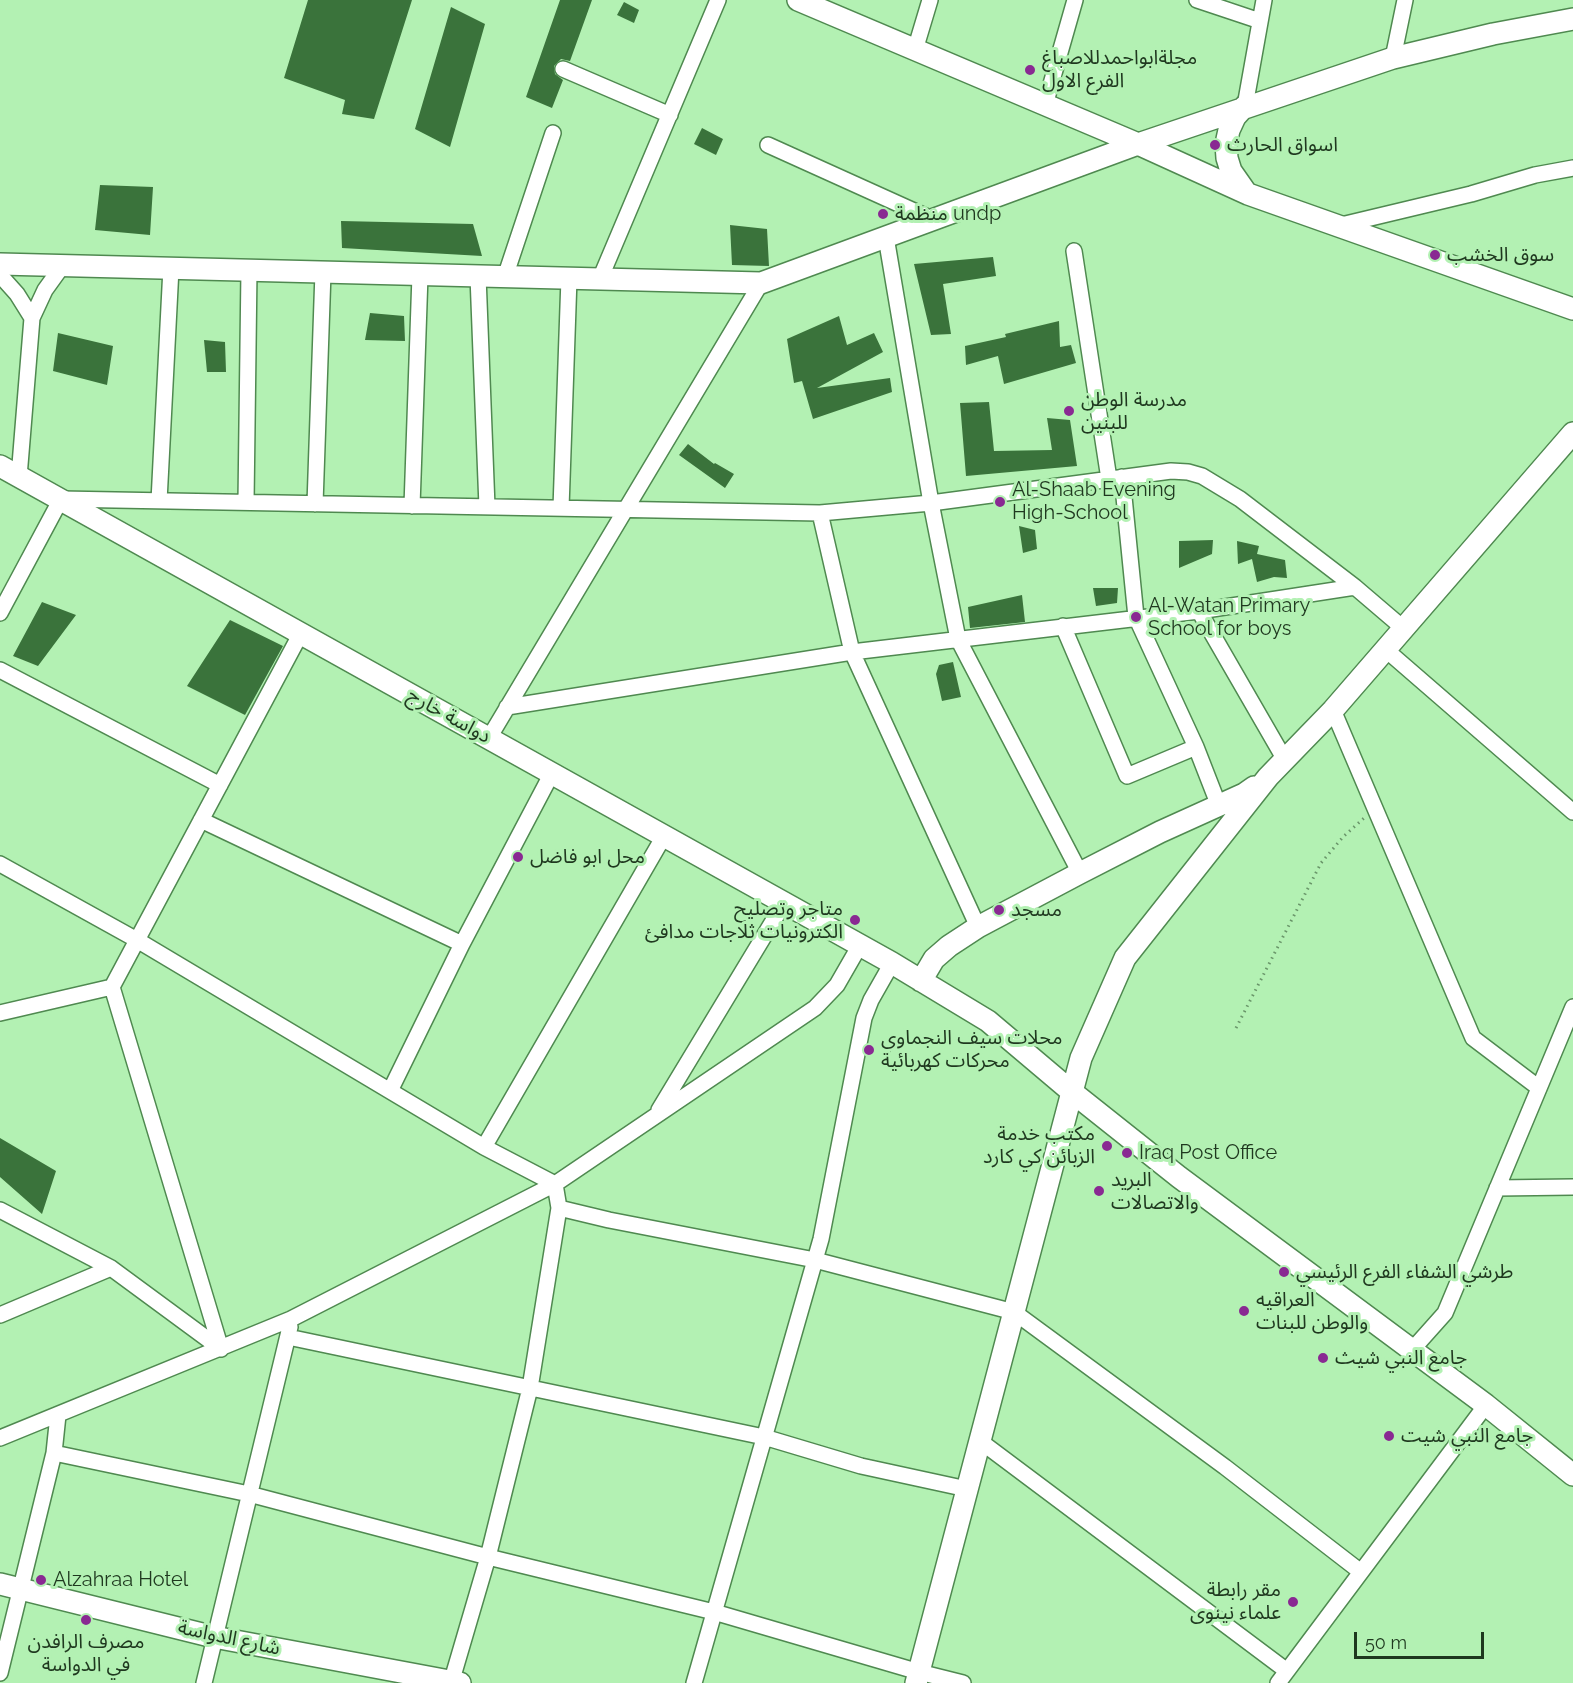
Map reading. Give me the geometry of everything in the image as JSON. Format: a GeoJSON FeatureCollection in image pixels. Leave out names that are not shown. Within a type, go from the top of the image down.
{"type":"FeatureCollection","features":[{"type":"Feature","properties":{"kind":"street"},"geometry":{"type":"LineString","coordinates":[[600,279],[718,0]]}},
{"type":"Feature","properties":{"kind":"street"},"geometry":{"type":"LineString","coordinates":[[798,0],[1138,144],[1248,194],[1573,309]]}},
{"type":"Feature","properties":{"kind":"street"},"geometry":{"type":"LineString","coordinates":[[915,50],[930,0]]}},
{"type":"Feature","properties":{"kind":"street"},"geometry":{"type":"LineString","coordinates":[[1045,105],[1075,0]]}},
{"type":"Feature","properties":{"kind":"street"},"geometry":{"type":"LineString","coordinates":[[1197,0],[1260,21]]}},
{"type":"Feature","properties":{"kind":"street"},"geometry":{"type":"LineString","coordinates":[[1248,194],[1238,184],[1231,171],[1226,151],[1229,130],[1235,117],[1245,106],[1264,0]]}},
{"type":"Feature","properties":{"kind":"street"},"geometry":{"type":"LineString","coordinates":[[1394,57],[1406,0]]}},
{"type":"Feature","properties":{"kind":"street"},"geometry":{"type":"LineString","coordinates":[[0,264],[761,283],[1138,144],[1394,57],[1492,34],[1573,19]]}},
{"type":"Feature","properties":{"kind":"street"},"geometry":{"type":"LineString","coordinates":[[563,69],[670,115]]}},
{"type":"Feature","properties":{"kind":"street"},"geometry":{"type":"LineString","coordinates":[[505,277],[553,133]]}},
{"type":"Feature","properties":{"kind":"street"},"geometry":{"type":"LineString","coordinates":[[768,145],[934,220]]}},
{"type":"Feature","properties":{"kind":"street"},"geometry":{"type":"LineString","coordinates":[[1337,226],[1472,194],[1535,175],[1573,168]]}},
{"type":"Feature","properties":{"kind":"street"},"geometry":{"type":"LineString","coordinates":[[886,237],[931,503],[958,639],[1080,873]]}},
{"type":"Feature","properties":{"kind":"street"},"geometry":{"type":"LineString","coordinates":[[1074,251],[1116,478],[1136,617],[1196,747],[1219,806]]}},
{"type":"Feature","properties":{"kind":"street"},"geometry":{"type":"LineString","coordinates":[[19,477],[33,318],[45,290],[63,265]]}},
{"type":"Feature","properties":{"kind":"street"},"geometry":{"type":"LineString","coordinates":[[159,501],[171,268]]}},
{"type":"Feature","properties":{"kind":"street"},"geometry":{"type":"LineString","coordinates":[[246,502],[249,270]]}},
{"type":"Feature","properties":{"kind":"street"},"geometry":{"type":"LineString","coordinates":[[315,504],[323,272]]}},
{"type":"Feature","properties":{"kind":"street"},"geometry":{"type":"LineString","coordinates":[[412,506],[420,274]]}},
{"type":"Feature","properties":{"kind":"street"},"geometry":{"type":"LineString","coordinates":[[0,275],[17,294],[33,318]]}},
{"type":"Feature","properties":{"kind":"street"},"geometry":{"type":"LineString","coordinates":[[478,276],[487,507]]}},
{"type":"Feature","properties":{"kind":"street"},"geometry":{"type":"LineString","coordinates":[[561,508],[569,278]]}},
{"type":"Feature","properties":{"kind":"street"},"geometry":{"type":"LineString","coordinates":[[489,738],[761,283]]}},
{"type":"Feature","properties":{"kind":"street"},"geometry":{"type":"LineString","coordinates":[[917,1678],[1081,1058],[1125,958],[1268,777],[1333,710],[1573,433]]}},
{"type":"Feature","properties":{"kind":"street","name":"دواسة خارج"},"geometry":{"type":"LineString","coordinates":[[0,466],[860,945],[988,1021],[1072,1092],[1179,1177],[1486,1405],[1573,1475]]}},
{"type":"Feature","properties":{"kind":"street"},"geometry":{"type":"LineString","coordinates":[[0,613],[61,499],[820,513],[931,503],[1171,471],[1202,476],[1240,499],[1356,587],[1403,628]]}},
{"type":"Feature","properties":{"kind":"street"},"geometry":{"type":"LineString","coordinates":[[820,513],[852,652],[978,927]]}},
{"type":"Feature","properties":{"kind":"street"},"geometry":{"type":"LineString","coordinates":[[507,707],[852,652],[1199,611],[1356,587]]}},
{"type":"Feature","properties":{"kind":"street"},"geometry":{"type":"LineString","coordinates":[[1199,611],[1285,760]]}},
{"type":"Feature","properties":{"kind":"street"},"geometry":{"type":"LineString","coordinates":[[1063,626],[1127,776],[1196,747]]}},
{"type":"Feature","properties":{"kind":"street"},"geometry":{"type":"LineString","coordinates":[[221,1349],[112,987],[302,633]]}},
{"type":"Feature","properties":{"kind":"street"},"geometry":{"type":"LineString","coordinates":[[1384,649],[1573,812]]}},
{"type":"Feature","properties":{"kind":"street"},"geometry":{"type":"LineString","coordinates":[[0,670],[220,785]]}},
{"type":"Feature","properties":{"kind":"street"},"geometry":{"type":"LineString","coordinates":[[1333,710],[1473,1038],[1539,1088]]}},
{"type":"Feature","properties":{"kind":"street"},"geometry":{"type":"LineString","coordinates":[[390,1091],[462,944],[552,773]]}},
{"type":"Feature","properties":{"kind":"street"},"geometry":{"type":"LineString","coordinates":[[921,981],[934,959],[978,927],[1160,832],[1244,794],[1268,777]]}},
{"type":"Feature","properties":{"kind":"street"},"geometry":{"type":"LineString","coordinates":[[201,820],[462,944]]}},
{"type":"Feature","properties":{"kind":"street"},"geometry":{"type":"LineString","coordinates":[[483,1147],[664,836]]}},
{"type":"Feature","properties":{"kind":"street"},"geometry":{"type":"LineString","coordinates":[[0,864],[137,940],[483,1147],[555,1184]]}},
{"type":"Feature","properties":{"kind":"street"},"geometry":{"type":"LineString","coordinates":[[656,1115],[784,903]]}},
{"type":"Feature","properties":{"kind":"street"},"geometry":{"type":"LineString","coordinates":[[0,1438],[291,1319],[555,1184],[815,1008],[837,985],[860,945]]}},
{"type":"Feature","properties":{"kind":"street"},"geometry":{"type":"LineString","coordinates":[[694,1683],[815,1260],[864,1018],[871,1000],[895,965]]}},
{"type":"Feature","properties":{"kind":"street"},"geometry":{"type":"LineString","coordinates":[[0,1013],[112,987]]}},
{"type":"Feature","properties":{"kind":"street"},"geometry":{"type":"LineString","coordinates":[[1412,1350],[1445,1313],[1573,1008]]}},
{"type":"Feature","properties":{"kind":"street"},"geometry":{"type":"LineString","coordinates":[[455,1682],[530,1388],[560,1208],[555,1184]]}},
{"type":"Feature","properties":{"kind":"street"},"geometry":{"type":"LineString","coordinates":[[1497,1188],[1573,1186]]}},
{"type":"Feature","properties":{"kind":"street"},"geometry":{"type":"LineString","coordinates":[[560,1208],[609,1220],[815,1260],[1014,1312],[1225,1467],[1360,1572]]}},
{"type":"Feature","properties":{"kind":"street"},"geometry":{"type":"LineString","coordinates":[[0,1210],[111,1268],[221,1349]]}},
{"type":"Feature","properties":{"kind":"street"},"geometry":{"type":"LineString","coordinates":[[0,1315],[111,1268]]}},
{"type":"Feature","properties":{"kind":"street"},"geometry":{"type":"LineString","coordinates":[[204,1683],[291,1319]]}},
{"type":"Feature","properties":{"kind":"street"},"geometry":{"type":"LineString","coordinates":[[288,1337],[764,1437],[861,1466],[967,1489]]}},
{"type":"Feature","properties":{"kind":"street"},"geometry":{"type":"LineString","coordinates":[[980,1441],[1283,1677],[1486,1405]]}},
{"type":"Feature","properties":{"kind":"street"},"geometry":{"type":"LineString","coordinates":[[0,1673],[54,1453],[58,1415]]}},
{"type":"Feature","properties":{"kind":"street"},"geometry":{"type":"LineString","coordinates":[[54,1453],[249,1494],[488,1557],[714,1612],[917,1678],[963,1683]]}},
{"type":"Feature","properties":{"kind":"street","name":"شارع الدواسة"},"geometry":{"type":"LineString","coordinates":[[0,1584],[214,1637],[455,1682]]}},
{"type":"Feature","properties":{"kind":"path"},"geometry":{"type":"LineString","coordinates":[[1236,1028],[1321,862],[1343,837],[1374,808]]}},
{"type":"Feature","properties":{"kind":"building"},"geometry":{"type":"Polygon","coordinates":[[[308,0],[412,0],[374,119],[342,114],[345,100],[284,78],[308,0]]]}},
{"type":"Feature","properties":{"kind":"building"},"geometry":{"type":"Polygon","coordinates":[[[560,0],[592,0],[570,61],[561,59],[554,66],[555,74],[563,80],[552,108],[526,97],[560,0]]]}},
{"type":"Feature","properties":{"kind":"building"},"geometry":{"type":"Polygon","coordinates":[[[624,2],[639,10],[634,23],[617,15],[624,2]]]}},
{"type":"Feature","properties":{"kind":"building"},"geometry":{"type":"Polygon","coordinates":[[[451,7],[485,24],[450,147],[415,129],[451,7]]]}},
{"type":"Feature","properties":{"kind":"building"},"geometry":{"type":"Polygon","coordinates":[[[702,128],[723,139],[716,155],[694,144],[702,128]]]}},
{"type":"Feature","properties":{"kind":"building"},"geometry":{"type":"Polygon","coordinates":[[[100,185],[153,187],[150,235],[95,230],[100,185]]]}},
{"type":"Feature","properties":{"kind":"building"},"geometry":{"type":"Polygon","coordinates":[[[341,221],[473,224],[482,256],[342,248],[341,221]]]}},
{"type":"Feature","properties":{"kind":"building"},"geometry":{"type":"Polygon","coordinates":[[[730,225],[767,229],[769,266],[732,265],[730,225]]]}},
{"type":"Feature","properties":{"kind":"building"},"geometry":{"type":"Polygon","coordinates":[[[993,257],[996,276],[943,284],[951,334],[931,335],[914,264],[993,257]]]}},
{"type":"Feature","properties":{"kind":"building"},"geometry":{"type":"Polygon","coordinates":[[[370,313],[404,316],[405,341],[365,340],[370,313]]]}},
{"type":"Feature","properties":{"kind":"building"},"geometry":{"type":"Polygon","coordinates":[[[839,316],[847,345],[874,333],[883,352],[817,388],[890,378],[892,392],[813,419],[802,381],[794,383],[787,339],[839,316]]]}},
{"type":"Feature","properties":{"kind":"building"},"geometry":{"type":"Polygon","coordinates":[[[1059,321],[1060,347],[1071,345],[1076,363],[1004,384],[998,356],[966,365],[965,346],[1006,337],[1005,334],[1059,321]]]}},
{"type":"Feature","properties":{"kind":"building"},"geometry":{"type":"Polygon","coordinates":[[[58,333],[113,346],[107,385],[53,371],[58,333]]]}},
{"type":"Feature","properties":{"kind":"building"},"geometry":{"type":"Polygon","coordinates":[[[204,340],[225,342],[226,372],[207,372],[204,340]]]}},
{"type":"Feature","properties":{"kind":"building"},"geometry":{"type":"Polygon","coordinates":[[[989,402],[994,451],[1052,450],[1047,418],[1070,420],[1077,466],[966,476],[960,403],[989,402]]]}},
{"type":"Feature","properties":{"kind":"building"},"geometry":{"type":"Polygon","coordinates":[[[688,444],[714,464],[734,474],[725,488],[679,455],[688,444]]]}},
{"type":"Feature","properties":{"kind":"building"},"geometry":{"type":"Polygon","coordinates":[[[1019,526],[1035,530],[1037,549],[1023,553],[1019,526]]]}},
{"type":"Feature","properties":{"kind":"building"},"geometry":{"type":"Polygon","coordinates":[[[1213,540],[1212,554],[1179,568],[1179,541],[1213,540]]]}},
{"type":"Feature","properties":{"kind":"building"},"geometry":{"type":"Polygon","coordinates":[[[1237,541],[1259,546],[1257,554],[1285,560],[1287,578],[1274,577],[1257,582],[1252,559],[1238,564],[1237,541]]]}},
{"type":"Feature","properties":{"kind":"building"},"geometry":{"type":"Polygon","coordinates":[[[1093,588],[1118,588],[1117,603],[1096,606],[1093,588]]]}},
{"type":"Feature","properties":{"kind":"building"},"geometry":{"type":"Polygon","coordinates":[[[1022,595],[1025,622],[970,628],[968,607],[1022,595]]]}},
{"type":"Feature","properties":{"kind":"building"},"geometry":{"type":"Polygon","coordinates":[[[42,602],[76,615],[38,666],[13,656],[42,602]]]}},
{"type":"Feature","properties":{"kind":"building"},"geometry":{"type":"Polygon","coordinates":[[[230,620],[283,646],[245,715],[187,686],[230,620]]]}},
{"type":"Feature","properties":{"kind":"building"},"geometry":{"type":"Polygon","coordinates":[[[953,662],[961,697],[942,701],[936,674],[939,665],[953,662]]]}},
{"type":"Feature","properties":{"kind":"building"},"geometry":{"type":"Polygon","coordinates":[[[0,1138],[56,1171],[42,1214],[0,1177],[0,1138]]]}},
{"type":"Feature","properties":{"kind":"place","name":"مجلةابواحمدللاصباغ الفرع الاول"},"geometry":{"type":"Point","coordinates":[1030,70]}},
{"type":"Feature","properties":{"kind":"place","name":"اسواق الحارث"},"geometry":{"type":"Point","coordinates":[1215,145]}},
{"type":"Feature","properties":{"kind":"place","name":"منظمة undp"},"geometry":{"type":"Point","coordinates":[883,214]}},
{"type":"Feature","properties":{"kind":"place","name":"سوق الخشب"},"geometry":{"type":"Point","coordinates":[1435,255]}},
{"type":"Feature","properties":{"kind":"place","name":"مدرسة الوطن للبنين"},"geometry":{"type":"Point","coordinates":[1069,411]}},
{"type":"Feature","properties":{"kind":"place","name":"Al-Shaab Evening High-School"},"geometry":{"type":"Point","coordinates":[1000,502]}},
{"type":"Feature","properties":{"kind":"place","name":"Al-Watan Primary School for boys"},"geometry":{"type":"Point","coordinates":[1136,617]}},
{"type":"Feature","properties":{"kind":"place","name":"محل ابو فاضل"},"geometry":{"type":"Point","coordinates":[518,857]}},
{"type":"Feature","properties":{"kind":"place","name":"مسجد"},"geometry":{"type":"Point","coordinates":[999,910]}},
{"type":"Feature","properties":{"kind":"place","name":"متاجر وتصليح الكترونيات ثلاجات مدافئ"},"geometry":{"type":"Point","coordinates":[855,920]}},
{"type":"Feature","properties":{"kind":"place","name":"محلات سيف النجماوي محركات كهربائية"},"geometry":{"type":"Point","coordinates":[869,1050]}},
{"type":"Feature","properties":{"kind":"place","name":"مكتب خدمة الزبائن كي كارد"},"geometry":{"type":"Point","coordinates":[1107,1146]}},
{"type":"Feature","properties":{"kind":"place","name":"Iraq Post Office"},"geometry":{"type":"Point","coordinates":[1127,1153]}},
{"type":"Feature","properties":{"kind":"place","name":"البريد والاتصالات"},"geometry":{"type":"Point","coordinates":[1099,1191]}},
{"type":"Feature","properties":{"kind":"place","name":"طرشي الشفاء الفرع الرئيسي"},"geometry":{"type":"Point","coordinates":[1284,1272]}},
{"type":"Feature","properties":{"kind":"place","name":"العراقيه والوطن للبنات"},"geometry":{"type":"Point","coordinates":[1244,1311]}},
{"type":"Feature","properties":{"kind":"place","name":"جامع النبي شيث"},"geometry":{"type":"Point","coordinates":[1323,1358]}},
{"type":"Feature","properties":{"kind":"place","name":"جامع النبي شيت"},"geometry":{"type":"Point","coordinates":[1389,1436]}},
{"type":"Feature","properties":{"kind":"place","name":"Alzahraa Hotel"},"geometry":{"type":"Point","coordinates":[41,1580]}},
{"type":"Feature","properties":{"kind":"place","name":"مقر رابطة علماء نينوى"},"geometry":{"type":"Point","coordinates":[1293,1602]}},
{"type":"Feature","properties":{"kind":"place","name":"مصرف الرافدن في الدواسة"},"geometry":{"type":"Point","coordinates":[86,1620]}}]}
